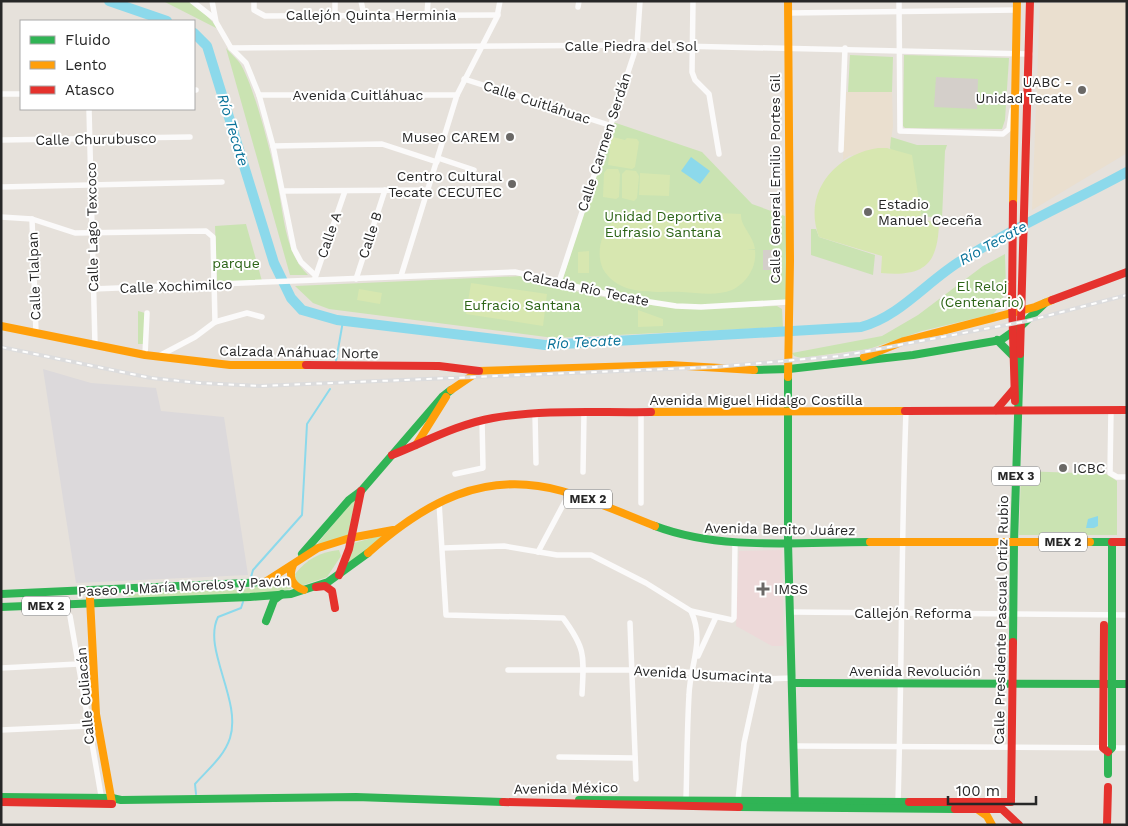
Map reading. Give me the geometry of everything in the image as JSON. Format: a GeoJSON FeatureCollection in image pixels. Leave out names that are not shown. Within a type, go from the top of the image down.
{"type":"FeatureCollection","features":[{"type":"Feature","properties":{"kind":"main road","name":"Calle General Emilio Portes Gil"},"geometry":{"type":"LineString","coordinates":[[788,1],[790,261],[788,302],[788,542],[795,746],[795,804]]}},
{"type":"Feature","properties":{"kind":"main road","name":"MEX 3"},"geometry":{"type":"LineString","coordinates":[[1013,332],[1011,209],[1018,54],[1017,1]]}},
{"type":"Feature","properties":{"kind":"main road","name":"MEX 3"},"geometry":{"type":"LineString","coordinates":[[1021,326],[1030,1]]}},
{"type":"Feature","properties":{"kind":"main road"},"geometry":{"type":"LineString","coordinates":[[853,362],[904,341],[1045,304],[1127,272]]}},
{"type":"Feature","properties":{"kind":"main road","name":"Calzada Anáhuac Norte"},"geometry":{"type":"LineString","coordinates":[[1,326],[145,355],[230,365],[439,366],[479,371],[670,365],[750,370],[789,369],[913,355],[997,340],[1013,332],[1045,304]]}},
{"type":"Feature","properties":{"kind":"main road","name":"Calle Presidente Pascual Ortiz Rubio"},"geometry":{"type":"LineString","coordinates":[[1011,802],[1014,543],[1017,409],[1021,387],[1021,326]]}},
{"type":"Feature","properties":{"kind":"main road","name":"Calle Presidente Pascual Ortiz Rubio"},"geometry":{"type":"LineString","coordinates":[[1013,332],[1014,389],[1017,409]]}},
{"type":"Feature","properties":{"kind":"main road"},"geometry":{"type":"LineString","coordinates":[[997,340],[1014,357]]}},
{"type":"Feature","properties":{"kind":"main road"},"geometry":{"type":"LineString","coordinates":[[305,590],[297,588],[291,579],[292,567],[434,405],[479,371]]}},
{"type":"Feature","properties":{"kind":"main road"},"geometry":{"type":"LineString","coordinates":[[996,410],[1014,389]]}},
{"type":"Feature","properties":{"kind":"main road"},"geometry":{"type":"LineString","coordinates":[[416,445],[450,392]]}},
{"type":"Feature","properties":{"kind":"main road","name":"Avenida Miguel Hidalgo Costilla"},"geometry":{"type":"LineString","coordinates":[[392,455],[482,420],[535,414],[906,412],[1017,409],[1127,410]]}},
{"type":"Feature","properties":{"kind":"main road","name":"Avenida Benito Juárez"},"geometry":{"type":"LineString","coordinates":[[393,530],[423,508],[472,490],[507,485],[548,487],[570,492],[656,528],[699,540],[902,543],[1127,542]]}},
{"type":"Feature","properties":{"kind":"main road"},"geometry":{"type":"LineString","coordinates":[[338,576],[351,539],[360,491]]}},
{"type":"Feature","properties":{"kind":"main road","name":"Paseo J. María Morelos y Pavón"},"geometry":{"type":"LineString","coordinates":[[1,594],[254,584],[274,578],[312,551],[351,539],[393,530]]}},
{"type":"Feature","properties":{"kind":"main road","name":"Paseo J. María Morelos y Pavón"},"geometry":{"type":"LineString","coordinates":[[1,607],[282,594],[305,590],[315,588],[357,564],[393,530]]}},
{"type":"Feature","properties":{"kind":"main road"},"geometry":{"type":"LineString","coordinates":[[1108,774],[1107,614],[1109,542]]}},
{"type":"Feature","properties":{"kind":"main road"},"geometry":{"type":"LineString","coordinates":[[315,588],[328,587],[332,591],[335,608]]}},
{"type":"Feature","properties":{"kind":"main road","name":"Calle Culiacán"},"geometry":{"type":"LineString","coordinates":[[89,591],[96,714],[112,801]]}},
{"type":"Feature","properties":{"kind":"main road"},"geometry":{"type":"LineString","coordinates":[[266,621],[274,600],[282,594]]}},
{"type":"Feature","properties":{"kind":"main road","name":"Avenida Revolución"},"geometry":{"type":"LineString","coordinates":[[793,680],[901,683],[1127,684]]}},
{"type":"Feature","properties":{"kind":"main road"},"geometry":{"type":"LineString","coordinates":[[1107,825],[1109,808],[1108,787]]}},
{"type":"Feature","properties":{"kind":"main road","name":"Avenida México"},"geometry":{"type":"LineString","coordinates":[[1,796],[102,801]]}},
{"type":"Feature","properties":{"kind":"main road","name":"Avenida México"},"geometry":{"type":"LineString","coordinates":[[1,802],[356,797],[543,803],[578,800],[686,800],[795,804],[1011,802]]}},
{"type":"Feature","properties":{"kind":"main road"},"geometry":{"type":"LineString","coordinates":[[543,803],[795,804],[1002,809],[1019,825]]}},
{"type":"Feature","properties":{"kind":"main road"},"geometry":{"type":"LineString","coordinates":[[1109,808],[1113,815],[1114,825]]}},
{"type":"Feature","properties":{"kind":"main road"},"geometry":{"type":"LineString","coordinates":[[977,809],[980,819],[986,825]]}},
{"type":"Feature","properties":{"kind":"main road"},"geometry":{"type":"LineString","coordinates":[[977,809],[987,816],[992,825]]}},
{"type":"Feature","properties":{"kind":"main road"},"geometry":{"type":"LineString","coordinates":[[1002,809],[1012,825]]}},
{"type":"Feature","properties":{"kind":"street"},"geometry":{"type":"LineString","coordinates":[[192,1],[215,19]]}},
{"type":"Feature","properties":{"kind":"street"},"geometry":{"type":"LineString","coordinates":[[212,1],[215,19],[231,48],[246,63],[259,95],[273,146],[294,249],[301,262],[315,278]]}},
{"type":"Feature","properties":{"kind":"street","name":"Callejón Quinta Herminia"},"geometry":{"type":"LineString","coordinates":[[254,1],[257,13],[265,16],[498,15]]}},
{"type":"Feature","properties":{"kind":"street"},"geometry":{"type":"LineString","coordinates":[[334,1],[335,15]]}},
{"type":"Feature","properties":{"kind":"street"},"geometry":{"type":"LineString","coordinates":[[360,1],[364,15]]}},
{"type":"Feature","properties":{"kind":"street"},"geometry":{"type":"LineString","coordinates":[[427,16],[428,1]]}},
{"type":"Feature","properties":{"kind":"street"},"geometry":{"type":"LineString","coordinates":[[401,276],[457,94],[498,15],[500,1]]}},
{"type":"Feature","properties":{"kind":"street","name":"Calle Carmen Serdán"},"geometry":{"type":"LineString","coordinates":[[559,282],[609,125],[637,45],[640,1]]}},
{"type":"Feature","properties":{"kind":"street"},"geometry":{"type":"LineString","coordinates":[[693,1],[692,72],[696,80],[709,94],[720,154]]}},
{"type":"Feature","properties":{"kind":"street"},"geometry":{"type":"LineString","coordinates":[[899,1],[900,131],[1003,134],[1009,129],[1012,111],[1016,105]]}},
{"type":"Feature","properties":{"kind":"street"},"geometry":{"type":"LineString","coordinates":[[788,13],[899,10],[1017,10]]}},
{"type":"Feature","properties":{"kind":"street","name":"Calle Piedra del Sol"},"geometry":{"type":"LineString","coordinates":[[231,48],[637,45],[845,48],[1030,54]]}},
{"type":"Feature","properties":{"kind":"street"},"geometry":{"type":"LineString","coordinates":[[841,150],[845,48]]}},
{"type":"Feature","properties":{"kind":"street","name":"Calle Cuitláhuac"},"geometry":{"type":"LineString","coordinates":[[464,79],[609,125]]}},
{"type":"Feature","properties":{"kind":"street"},"geometry":{"type":"LineString","coordinates":[[1,94],[20,94]]}},
{"type":"Feature","properties":{"kind":"street","name":"Avenida Cuitláhuac"},"geometry":{"type":"LineString","coordinates":[[259,95],[457,94]]}},
{"type":"Feature","properties":{"kind":"street","name":"Calle Lago Texcoco"},"geometry":{"type":"LineString","coordinates":[[89,110],[95,345]]}},
{"type":"Feature","properties":{"kind":"street","name":"Calle Churubusco"},"geometry":{"type":"LineString","coordinates":[[1,140],[190,137]]}},
{"type":"Feature","properties":{"kind":"street"},"geometry":{"type":"LineString","coordinates":[[273,146],[382,144],[474,170]]}},
{"type":"Feature","properties":{"kind":"street"},"geometry":{"type":"LineString","coordinates":[[1,187],[222,182]]}},
{"type":"Feature","properties":{"kind":"street","name":"Calle B"},"geometry":{"type":"LineString","coordinates":[[356,279],[385,190]]}},
{"type":"Feature","properties":{"kind":"street"},"geometry":{"type":"LineString","coordinates":[[283,191],[428,190]]}},
{"type":"Feature","properties":{"kind":"street","name":"Calle A"},"geometry":{"type":"LineString","coordinates":[[315,278],[345,191]]}},
{"type":"Feature","properties":{"kind":"street"},"geometry":{"type":"LineString","coordinates":[[1,217],[32,218],[66,232],[206,231],[213,237],[215,320]]}},
{"type":"Feature","properties":{"kind":"street","name":"Calle Tlalpan"},"geometry":{"type":"LineString","coordinates":[[32,218],[36,333]]}},
{"type":"Feature","properties":{"kind":"street","name":"Calzada Río Tecate"},"geometry":{"type":"LineString","coordinates":[[293,281],[315,278],[356,279],[515,272],[624,298],[676,306],[788,302]]}},
{"type":"Feature","properties":{"kind":"street","name":"Calle Xochimilco"},"geometry":{"type":"LineString","coordinates":[[93,289],[214,286],[293,281]]}},
{"type":"Feature","properties":{"kind":"street"},"geometry":{"type":"LineString","coordinates":[[145,355],[147,313]]}},
{"type":"Feature","properties":{"kind":"street"},"geometry":{"type":"LineString","coordinates":[[157,357],[195,337],[215,320],[247,313],[262,317]]}},
{"type":"Feature","properties":{"kind":"street"},"geometry":{"type":"LineString","coordinates":[[1111,410],[1110,473],[1117,477],[1127,477]]}},
{"type":"Feature","properties":{"kind":"street"},"geometry":{"type":"LineString","coordinates":[[641,503],[642,412]]}},
{"type":"Feature","properties":{"kind":"street"},"geometry":{"type":"LineString","coordinates":[[898,802],[901,683],[900,613],[906,412]]}},
{"type":"Feature","properties":{"kind":"street"},"geometry":{"type":"LineString","coordinates":[[583,472],[584,413]]}},
{"type":"Feature","properties":{"kind":"street"},"geometry":{"type":"LineString","coordinates":[[535,414],[536,463]]}},
{"type":"Feature","properties":{"kind":"street"},"geometry":{"type":"LineString","coordinates":[[455,474],[483,468],[482,420]]}},
{"type":"Feature","properties":{"kind":"street"},"geometry":{"type":"LineString","coordinates":[[538,552],[570,492]]}},
{"type":"Feature","properties":{"kind":"street"},"geometry":{"type":"LineString","coordinates":[[439,502],[446,615],[562,618],[580,643],[583,670],[582,694]]}},
{"type":"Feature","properties":{"kind":"street"},"geometry":{"type":"LineString","coordinates":[[443,548],[504,546],[557,555],[590,556],[598,558],[646,584],[691,611],[716,618],[733,619],[735,542]]}},
{"type":"Feature","properties":{"kind":"street"},"geometry":{"type":"LineString","coordinates":[[691,611],[697,627],[696,660]]}},
{"type":"Feature","properties":{"kind":"street","name":"Callejón Reforma"},"geometry":{"type":"LineString","coordinates":[[790,612],[1127,614]]}},
{"type":"Feature","properties":{"kind":"street","name":"Calle Culiacán"},"geometry":{"type":"LineString","coordinates":[[70,616],[102,801]]}},
{"type":"Feature","properties":{"kind":"street"},"geometry":{"type":"LineString","coordinates":[[686,800],[689,695],[696,660],[716,618]]}},
{"type":"Feature","properties":{"kind":"street"},"geometry":{"type":"LineString","coordinates":[[630,623],[636,779]]}},
{"type":"Feature","properties":{"kind":"street"},"geometry":{"type":"LineString","coordinates":[[1,668],[78,664]]}},
{"type":"Feature","properties":{"kind":"street","name":"Avenida Usumacinta"},"geometry":{"type":"LineString","coordinates":[[508,670],[693,671],[793,680]]}},
{"type":"Feature","properties":{"kind":"street"},"geometry":{"type":"LineString","coordinates":[[738,801],[744,743],[758,678]]}},
{"type":"Feature","properties":{"kind":"street"},"geometry":{"type":"LineString","coordinates":[[1,730],[88,726]]}},
{"type":"Feature","properties":{"kind":"street"},"geometry":{"type":"LineString","coordinates":[[795,746],[1127,748]]}},
{"type":"Feature","properties":{"kind":"street"},"geometry":{"type":"LineString","coordinates":[[559,757],[635,758]]}},
{"type":"Feature","properties":{"kind":"shaded area","name":"UABC - Unidad Tecate"},"geometry":{"type":"Polygon","coordinates":[[[1040,3],[1127,3],[1127,153],[1032,210],[1040,3]]]}},
{"type":"Feature","properties":{"kind":"shaded area"},"geometry":{"type":"Polygon","coordinates":[[[936,77],[978,79],[977,109],[934,107],[936,77]]]}},
{"type":"Feature","properties":{"kind":"shaded area"},"geometry":{"type":"Polygon","coordinates":[[[846,92],[892,92],[893,126],[890,148],[849,156],[843,160],[846,92]]]}},
{"type":"Feature","properties":{"kind":"shaded area"},"geometry":{"type":"Polygon","coordinates":[[[763,250],[777,250],[777,270],[763,270],[763,250]]]}},
{"type":"Feature","properties":{"kind":"shaded area"},"geometry":{"type":"Polygon","coordinates":[[[43,369],[91,383],[156,388],[161,411],[224,417],[248,575],[76,583],[43,369]]]}},
{"type":"Feature","properties":{"kind":"shaded area"},"geometry":{"type":"Polygon","coordinates":[[[782,550],[784,646],[772,646],[736,626],[739,551],[782,550]]]}},
{"type":"Feature","properties":{"kind":"green space"},"geometry":{"type":"Polygon","coordinates":[[[163,1],[193,1],[220,30],[163,1]]]}},
{"type":"Feature","properties":{"kind":"green space"},"geometry":{"type":"Polygon","coordinates":[[[226,48],[239,62],[250,85],[271,155],[289,244],[300,266],[308,275],[290,275],[226,48]]]}},
{"type":"Feature","properties":{"kind":"green space"},"geometry":{"type":"Polygon","coordinates":[[[850,55],[893,57],[892,92],[848,92],[850,55]]]}},
{"type":"Feature","properties":{"kind":"green space"},"geometry":{"type":"Polygon","coordinates":[[[904,55],[1009,58],[1005,120],[1002,129],[905,128],[903,126],[904,55]]]}},
{"type":"Feature","properties":{"kind":"green space","name":"Unidad Deportiva Eufrasio Santana"},"geometry":{"type":"Polygon","coordinates":[[[613,122],[702,152],[752,204],[785,216],[788,261],[786,305],[670,307],[695,309],[777,306],[782,309],[783,327],[554,338],[329,309],[313,303],[295,286],[523,276],[561,288],[627,302],[668,307],[562,281],[613,122]]]}},
{"type":"Feature","properties":{"kind":"green space"},"geometry":{"type":"Polygon","coordinates":[[[891,137],[917,145],[947,145],[945,151],[942,218],[922,216],[890,148],[891,137]]]}},
{"type":"Feature","properties":{"kind":"green space"},"geometry":{"type":"Polygon","coordinates":[[[611,138],[625,140],[627,138],[637,139],[639,142],[635,167],[632,169],[608,165],[611,138]]]}},
{"type":"Feature","properties":{"kind":"green space","name":"Estadio Manuel Ceceña"},"geometry":{"type":"Polygon","coordinates":[[[878,148],[887,148],[912,155],[922,220],[939,222],[936,249],[932,258],[918,270],[908,273],[881,273],[882,256],[819,237],[815,221],[815,205],[819,191],[826,178],[836,167],[849,158],[878,148]]]}},
{"type":"Feature","properties":{"kind":"green space"},"geometry":{"type":"Polygon","coordinates":[[[607,169],[618,169],[620,174],[619,197],[616,199],[603,197],[604,173],[607,169]]]}},
{"type":"Feature","properties":{"kind":"green space"},"geometry":{"type":"Polygon","coordinates":[[[626,170],[636,171],[639,176],[637,198],[634,201],[622,198],[622,174],[626,170]]]}},
{"type":"Feature","properties":{"kind":"green space"},"geometry":{"type":"Polygon","coordinates":[[[640,173],[670,175],[669,196],[639,195],[640,173]]]}},
{"type":"Feature","properties":{"kind":"green space"},"geometry":{"type":"Polygon","coordinates":[[[634,210],[741,214],[742,223],[752,239],[755,249],[747,250],[755,250],[753,268],[750,274],[732,290],[714,294],[638,291],[618,284],[610,278],[601,265],[601,244],[605,231],[612,223],[620,216],[634,210]]]}},
{"type":"Feature","properties":{"kind":"green space","name":"parque"},"geometry":{"type":"Polygon","coordinates":[[[246,224],[262,281],[217,283],[215,226],[246,224]]]}},
{"type":"Feature","properties":{"kind":"green space"},"geometry":{"type":"Polygon","coordinates":[[[811,229],[816,229],[819,237],[875,255],[873,275],[811,255],[811,229]]]}},
{"type":"Feature","properties":{"kind":"green space"},"geometry":{"type":"Polygon","coordinates":[[[589,251],[589,273],[578,273],[578,252],[589,251]]]}},
{"type":"Feature","properties":{"kind":"green space","name":"El Reloj (Centenario)"},"geometry":{"type":"Polygon","coordinates":[[[1005,254],[1006,278],[1004,294],[1002,301],[993,314],[922,331],[869,349],[801,358],[794,356],[792,353],[882,336],[918,315],[983,266],[1005,254]]]}},
{"type":"Feature","properties":{"kind":"green space","name":"Eufracio Santana"},"geometry":{"type":"Polygon","coordinates":[[[471,283],[547,294],[543,326],[466,314],[471,283]]]}},
{"type":"Feature","properties":{"kind":"green space"},"geometry":{"type":"Polygon","coordinates":[[[359,289],[382,293],[380,304],[357,300],[359,289]]]}},
{"type":"Feature","properties":{"kind":"green space"},"geometry":{"type":"Polygon","coordinates":[[[638,310],[663,319],[663,326],[638,327],[638,310]]]}},
{"type":"Feature","properties":{"kind":"green space"},"geometry":{"type":"Polygon","coordinates":[[[138,311],[145,313],[144,344],[138,344],[138,311]]]}},
{"type":"Feature","properties":{"kind":"green space"},"geometry":{"type":"Polygon","coordinates":[[[1021,471],[1106,474],[1117,481],[1117,535],[1019,535],[1021,471]]]}},
{"type":"Feature","properties":{"kind":"green space"},"geometry":{"type":"Polygon","coordinates":[[[356,496],[348,538],[314,548],[356,496]]]}},
{"type":"Feature","properties":{"kind":"green space"},"geometry":{"type":"Polygon","coordinates":[[[386,534],[346,567],[354,543],[386,534]]]}},
{"type":"Feature","properties":{"kind":"green space"},"geometry":{"type":"Polygon","coordinates":[[[339,550],[341,556],[327,577],[301,586],[296,583],[295,574],[309,560],[326,552],[339,550]]]}},
{"type":"Feature","properties":{"kind":"green space"},"geometry":{"type":"Polygon","coordinates":[[[286,578],[291,589],[269,593],[140,598],[124,596],[165,591],[247,588],[267,585],[286,578]]]}},
{"type":"Feature","properties":{"kind":"water"},"geometry":{"type":"Polygon","coordinates":[[[691,157],[710,171],[700,184],[681,171],[691,157]]]}},
{"type":"Feature","properties":{"kind":"water"},"geometry":{"type":"Polygon","coordinates":[[[1098,516],[1098,526],[1086,528],[1088,519],[1098,516]]]}},
{"type":"Feature","properties":{"kind":"waterway","name":"Río Tecate"},"geometry":{"type":"LineString","coordinates":[[109,1],[164,20]]}},
{"type":"Feature","properties":{"kind":"waterway","name":"Río Tecate"},"geometry":{"type":"LineString","coordinates":[[195,34],[207,46],[274,263],[291,298],[302,310],[337,320],[545,345],[861,327],[889,315],[949,268],[982,248],[1127,172]]}},
{"type":"Feature","properties":{"kind":"waterway"},"geometry":{"type":"LineString","coordinates":[[336,361],[343,321]]}},
{"type":"Feature","properties":{"kind":"waterway"},"geometry":{"type":"LineString","coordinates":[[251,577],[253,570],[302,515],[307,424],[330,389]]}},
{"type":"Feature","properties":{"kind":"waterway"},"geometry":{"type":"LineString","coordinates":[[196,794],[195,784],[224,751],[230,738],[232,723],[231,708],[218,659],[214,630],[218,617],[241,608],[243,602]]}},
{"type":"Feature","properties":{"kind":"railway"},"geometry":{"type":"LineString","coordinates":[[1,347],[151,378],[259,386],[715,367],[841,356],[1027,321],[1127,295]]}},
{"type":"Feature","properties":{"kind":"traffic: fast"},"geometry":{"type":"LineString","coordinates":[[754,370],[789,369],[913,355],[1001,340],[1021,326],[1045,303]]}},
{"type":"Feature","properties":{"kind":"traffic: fast"},"geometry":{"type":"LineString","coordinates":[[997,340],[1014,357]]}},
{"type":"Feature","properties":{"kind":"traffic: fast"},"geometry":{"type":"LineString","coordinates":[[1014,543],[1020,354]]}},
{"type":"Feature","properties":{"kind":"traffic: fast"},"geometry":{"type":"LineString","coordinates":[[788,377],[788,542],[795,807]]}},
{"type":"Feature","properties":{"kind":"traffic: fast"},"geometry":{"type":"LineString","coordinates":[[302,554],[349,500],[361,491],[442,397],[451,390]]}},
{"type":"Feature","properties":{"kind":"traffic: fast"},"geometry":{"type":"LineString","coordinates":[[655,526],[680,534],[733,542],[788,544],[870,542]]}},
{"type":"Feature","properties":{"kind":"traffic: fast"},"geometry":{"type":"LineString","coordinates":[[1090,542],[1112,542],[1112,748],[1108,752],[1108,774]]}},
{"type":"Feature","properties":{"kind":"traffic: fast"},"geometry":{"type":"LineString","coordinates":[[1013,642],[1014,543]]}},
{"type":"Feature","properties":{"kind":"traffic: fast"},"geometry":{"type":"LineString","coordinates":[[1,607],[291,594],[328,582],[368,553]]}},
{"type":"Feature","properties":{"kind":"traffic: fast"},"geometry":{"type":"LineString","coordinates":[[1,594],[265,582]]}},
{"type":"Feature","properties":{"kind":"traffic: fast"},"geometry":{"type":"LineString","coordinates":[[266,621],[274,600],[282,594]]}},
{"type":"Feature","properties":{"kind":"traffic: fast"},"geometry":{"type":"LineString","coordinates":[[793,683],[1127,684]]}},
{"type":"Feature","properties":{"kind":"traffic: fast"},"geometry":{"type":"LineString","coordinates":[[1,797],[112,798]]}},
{"type":"Feature","properties":{"kind":"traffic: fast"},"geometry":{"type":"LineString","coordinates":[[112,798],[121,800],[356,797],[503,802]]}},
{"type":"Feature","properties":{"kind":"traffic: fast"},"geometry":{"type":"LineString","coordinates":[[579,800],[909,802]]}},
{"type":"Feature","properties":{"kind":"traffic: fast"},"geometry":{"type":"LineString","coordinates":[[739,807],[955,809]]}},
{"type":"Feature","properties":{"kind":"traffic: slow"},"geometry":{"type":"LineString","coordinates":[[788,1],[790,261],[788,377]]}},
{"type":"Feature","properties":{"kind":"traffic: slow"},"geometry":{"type":"LineString","coordinates":[[1013,204],[1017,1]]}},
{"type":"Feature","properties":{"kind":"traffic: slow"},"geometry":{"type":"LineString","coordinates":[[864,357],[904,341],[1035,307],[1052,300]]}},
{"type":"Feature","properties":{"kind":"traffic: slow"},"geometry":{"type":"LineString","coordinates":[[1,326],[145,355],[230,365],[306,365]]}},
{"type":"Feature","properties":{"kind":"traffic: slow"},"geometry":{"type":"LineString","coordinates":[[451,390],[479,371],[670,365],[754,370]]}},
{"type":"Feature","properties":{"kind":"traffic: slow"},"geometry":{"type":"LineString","coordinates":[[416,445],[446,397]]}},
{"type":"Feature","properties":{"kind":"traffic: slow"},"geometry":{"type":"LineString","coordinates":[[651,412],[905,411]]}},
{"type":"Feature","properties":{"kind":"traffic: slow"},"geometry":{"type":"LineString","coordinates":[[368,553],[411,519],[433,506],[457,495],[481,488],[507,484],[534,485],[562,491],[655,526]]}},
{"type":"Feature","properties":{"kind":"traffic: slow"},"geometry":{"type":"LineString","coordinates":[[265,582],[318,548],[350,538],[393,530]]}},
{"type":"Feature","properties":{"kind":"traffic: slow"},"geometry":{"type":"LineString","coordinates":[[870,542],[1090,542]]}},
{"type":"Feature","properties":{"kind":"traffic: slow"},"geometry":{"type":"LineString","coordinates":[[293,565],[292,580],[304,590]]}},
{"type":"Feature","properties":{"kind":"traffic: slow"},"geometry":{"type":"LineString","coordinates":[[90,599],[96,714],[112,803]]}},
{"type":"Feature","properties":{"kind":"traffic: slow"},"geometry":{"type":"LineString","coordinates":[[977,809],[987,816],[992,825]]}},
{"type":"Feature","properties":{"kind":"traffic: jam"},"geometry":{"type":"LineString","coordinates":[[1020,354],[1030,1]]}},
{"type":"Feature","properties":{"kind":"traffic: jam"},"geometry":{"type":"LineString","coordinates":[[1013,204],[1012,301],[1015,401]]}},
{"type":"Feature","properties":{"kind":"traffic: jam"},"geometry":{"type":"LineString","coordinates":[[1052,300],[1127,272]]}},
{"type":"Feature","properties":{"kind":"traffic: jam"},"geometry":{"type":"LineString","coordinates":[[306,365],[439,366],[479,371]]}},
{"type":"Feature","properties":{"kind":"traffic: jam"},"geometry":{"type":"LineString","coordinates":[[996,410],[1014,389]]}},
{"type":"Feature","properties":{"kind":"traffic: jam"},"geometry":{"type":"LineString","coordinates":[[905,411],[1127,410]]}},
{"type":"Feature","properties":{"kind":"traffic: jam"},"geometry":{"type":"LineString","coordinates":[[392,455],[454,429],[493,418],[552,412],[651,412]]}},
{"type":"Feature","properties":{"kind":"traffic: jam"},"geometry":{"type":"LineString","coordinates":[[339,575],[349,549],[361,491]]}},
{"type":"Feature","properties":{"kind":"traffic: jam"},"geometry":{"type":"LineString","coordinates":[[1112,542],[1127,542]]}},
{"type":"Feature","properties":{"kind":"traffic: jam"},"geometry":{"type":"LineString","coordinates":[[316,587],[325,586],[332,591],[335,608]]}},
{"type":"Feature","properties":{"kind":"traffic: jam"},"geometry":{"type":"LineString","coordinates":[[1104,625],[1103,748],[1108,752]]}},
{"type":"Feature","properties":{"kind":"traffic: jam"},"geometry":{"type":"LineString","coordinates":[[909,802],[1011,802],[1013,642]]}},
{"type":"Feature","properties":{"kind":"traffic: jam"},"geometry":{"type":"LineString","coordinates":[[1107,825],[1108,787]]}},
{"type":"Feature","properties":{"kind":"traffic: jam"},"geometry":{"type":"LineString","coordinates":[[1,802],[112,804]]}},
{"type":"Feature","properties":{"kind":"traffic: jam"},"geometry":{"type":"LineString","coordinates":[[503,802],[739,807]]}},
{"type":"Feature","properties":{"kind":"traffic: jam"},"geometry":{"type":"LineString","coordinates":[[955,809],[1002,809],[1019,825]]}},
{"type":"Feature","properties":{"kind":"place","name":"UABC - Unidad Tecate"},"geometry":{"type":"Point","coordinates":[1082,90]}},
{"type":"Feature","properties":{"kind":"place","name":"Museo CAREM"},"geometry":{"type":"Point","coordinates":[510,137]}},
{"type":"Feature","properties":{"kind":"place","name":"Centro Cultural Tecate CECUTEC"},"geometry":{"type":"Point","coordinates":[512,184]}},
{"type":"Feature","properties":{"kind":"place","name":"Estadio Manuel Ceceña"},"geometry":{"type":"Point","coordinates":[868,212]}},
{"type":"Feature","properties":{"kind":"place","name":"ICBC"},"geometry":{"type":"Point","coordinates":[1063,468]}},
{"type":"Feature","properties":{"kind":"place","name":"IMSS"},"geometry":{"type":"Point","coordinates":[763,589]}}]}
